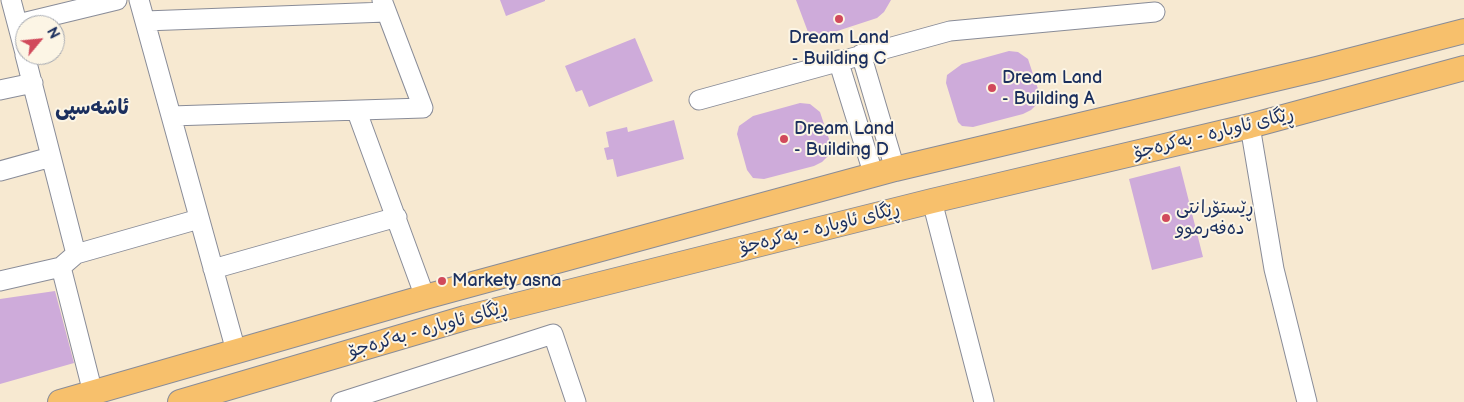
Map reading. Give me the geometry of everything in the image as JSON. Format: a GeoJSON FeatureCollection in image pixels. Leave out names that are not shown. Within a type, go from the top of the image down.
{"type":"FeatureCollection","features":[{"type":"Feature","properties":{"kind":"main road"},"geometry":{"type":"LineString","coordinates":[[60,402],[425,297],[885,172],[1317,69],[1464,31]]}},
{"type":"Feature","properties":{"kind":"main road","name":"ڕێگای ئاوبارە - بەکرەجۆ"},"geometry":{"type":"LineString","coordinates":[[180,402],[514,305],[932,201],[1250,126],[1464,68]]}},
{"type":"Feature","properties":{"kind":"main road"},"geometry":{"type":"LineString","coordinates":[[511,274],[503,280],[501,291],[505,301],[514,305]]}},
{"type":"Feature","properties":{"kind":"main road"},"geometry":{"type":"LineString","coordinates":[[459,288],[471,289],[477,296],[477,303],[465,318]]}},
{"type":"Feature","properties":{"kind":"street"},"geometry":{"type":"LineString","coordinates":[[11,0],[15,15]]}},
{"type":"Feature","properties":{"kind":"street"},"geometry":{"type":"LineString","coordinates":[[55,15],[116,0]]}},
{"type":"Feature","properties":{"kind":"street"},"geometry":{"type":"LineString","coordinates":[[139,0],[236,351]]}},
{"type":"Feature","properties":{"kind":"street"},"geometry":{"type":"LineString","coordinates":[[145,21],[384,6],[423,108],[357,112],[171,116]]}},
{"type":"Feature","properties":{"kind":"street"},"geometry":{"type":"LineString","coordinates":[[700,100],[838,60],[950,31],[1154,12]]}},
{"type":"Feature","properties":{"kind":"street"},"geometry":{"type":"LineString","coordinates":[[861,54],[885,172]]}},
{"type":"Feature","properties":{"kind":"street"},"geometry":{"type":"LineString","coordinates":[[838,60],[885,172]]}},
{"type":"Feature","properties":{"kind":"street"},"geometry":{"type":"LineString","coordinates":[[28,65],[76,254]]}},
{"type":"Feature","properties":{"kind":"street"},"geometry":{"type":"LineString","coordinates":[[0,90],[32,83]]}},
{"type":"Feature","properties":{"kind":"street"},"geometry":{"type":"LineString","coordinates":[[357,112],[425,297]]}},
{"type":"Feature","properties":{"kind":"street"},"geometry":{"type":"LineString","coordinates":[[1250,126],[1274,269],[1307,402]]}},
{"type":"Feature","properties":{"kind":"street"},"geometry":{"type":"LineString","coordinates":[[0,171],[51,157]]}},
{"type":"Feature","properties":{"kind":"street"},"geometry":{"type":"LineString","coordinates":[[932,201],[984,402]]}},
{"type":"Feature","properties":{"kind":"street"},"geometry":{"type":"LineString","coordinates":[[213,269],[397,217]]}},
{"type":"Feature","properties":{"kind":"street"},"geometry":{"type":"LineString","coordinates":[[0,281],[61,267],[76,254],[200,220]]}},
{"type":"Feature","properties":{"kind":"street"},"geometry":{"type":"LineString","coordinates":[[61,267],[93,392]]}},
{"type":"Feature","properties":{"kind":"street"},"geometry":{"type":"LineString","coordinates":[[341,402],[553,334],[576,402]]}},
{"type":"Feature","properties":{"kind":"building"},"geometry":{"type":"Polygon","coordinates":[[[500,0],[545,0],[545,1],[506,16],[500,0]]]}},
{"type":"Feature","properties":{"kind":"building","name":"Dream Land - Building C"},"geometry":{"type":"Polygon","coordinates":[[[796,0],[891,0],[884,12],[877,18],[816,38],[808,32],[796,0]]]}},
{"type":"Feature","properties":{"kind":"building"},"geometry":{"type":"Polygon","coordinates":[[[635,38],[653,81],[589,107],[582,90],[576,92],[565,66],[635,38]]]}},
{"type":"Feature","properties":{"kind":"building","name":"Dream Land - Building A"},"geometry":{"type":"Polygon","coordinates":[[[1009,51],[1018,52],[1028,59],[1039,92],[1038,103],[1031,110],[1023,114],[973,127],[962,126],[958,122],[946,83],[947,75],[962,64],[1009,51]]]}},
{"type":"Feature","properties":{"kind":"building","name":"Dream Land - Building D"},"geometry":{"type":"Polygon","coordinates":[[[800,103],[810,104],[820,112],[831,145],[829,155],[822,162],[814,166],[764,179],[753,178],[747,170],[737,134],[739,126],[753,116],[800,103]]]}},
{"type":"Feature","properties":{"kind":"building"},"geometry":{"type":"Polygon","coordinates":[[[674,120],[684,159],[617,177],[613,159],[607,160],[604,148],[609,147],[606,132],[627,127],[628,132],[674,120]]]}},
{"type":"Feature","properties":{"kind":"building","name":"ڕێستۆرانتی دەفەرموو"},"geometry":{"type":"Polygon","coordinates":[[[1180,166],[1203,257],[1152,270],[1129,179],[1180,166]]]}},
{"type":"Feature","properties":{"kind":"building"},"geometry":{"type":"Polygon","coordinates":[[[55,291],[74,363],[0,384],[0,299],[55,291]]]}},
{"type":"Feature","properties":{"kind":"place","name":"Dream Land - Building C"},"geometry":{"type":"Point","coordinates":[839,19]}},
{"type":"Feature","properties":{"kind":"place","name":"Dream Land - Building A"},"geometry":{"type":"Point","coordinates":[992,88]}},
{"type":"Feature","properties":{"kind":"place","name":"Dream Land - Building D"},"geometry":{"type":"Point","coordinates":[784,139]}},
{"type":"Feature","properties":{"kind":"place","name":"ڕێستۆرانتی دەفەرموو"},"geometry":{"type":"Point","coordinates":[1166,218]}},
{"type":"Feature","properties":{"kind":"place","name":"Markety asna"},"geometry":{"type":"Point","coordinates":[442,281]}},
{"type":"Feature","properties":{"kind":"district","name":"ئاشەسپی"},"geometry":{"type":"Point","coordinates":[92,109]}}]}
